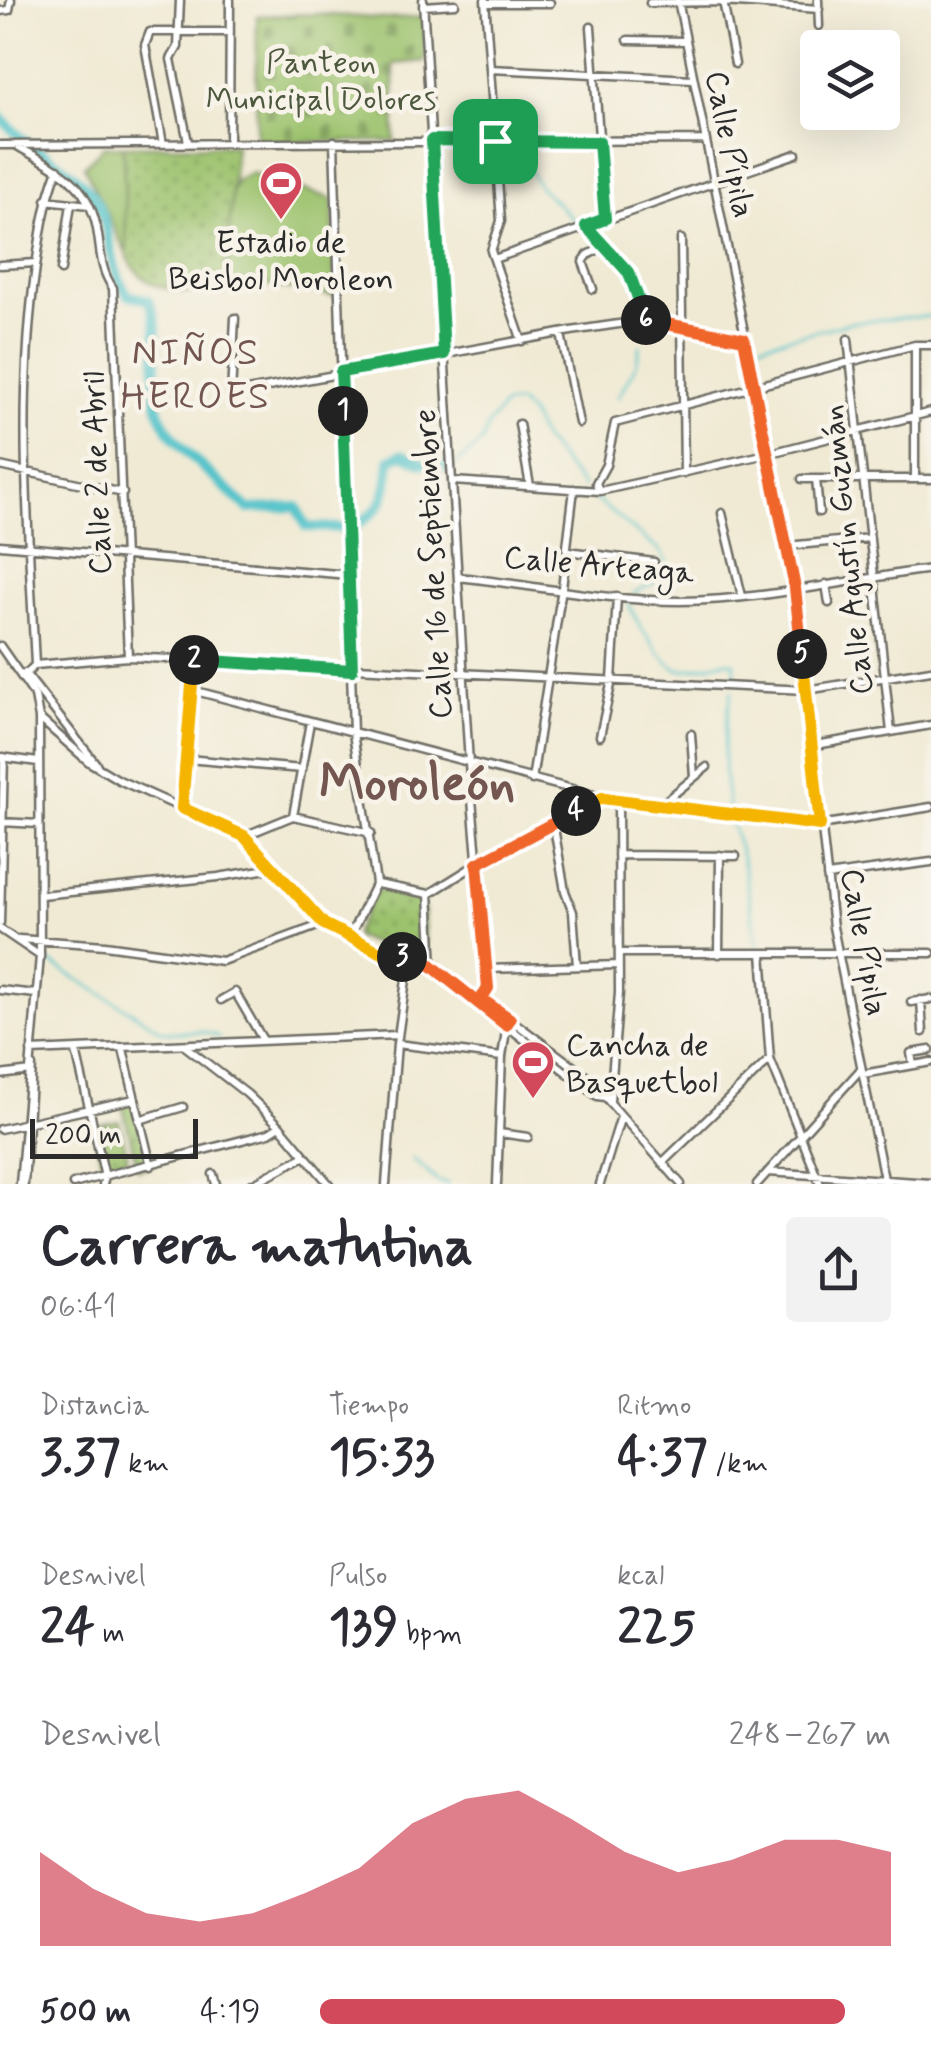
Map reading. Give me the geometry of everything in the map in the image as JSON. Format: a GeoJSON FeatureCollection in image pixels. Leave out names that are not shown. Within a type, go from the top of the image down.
{"type":"FeatureCollection","features":[{"type":"Feature","properties":{"kind":"street"},"geometry":{"type":"LineString","coordinates":[[0,10],[9,10],[11,0]]}},
{"type":"Feature","properties":{"kind":"street"},"geometry":{"type":"LineString","coordinates":[[180,0],[178,47],[171,59],[188,142]]}},
{"type":"Feature","properties":{"kind":"street"},"geometry":{"type":"LineString","coordinates":[[229,142],[230,0]]}},
{"type":"Feature","properties":{"kind":"street"},"geometry":{"type":"LineString","coordinates":[[818,0],[819,26]]}},
{"type":"Feature","properties":{"kind":"street"},"geometry":{"type":"LineString","coordinates":[[650,3],[723,1],[818,10]]}},
{"type":"Feature","properties":{"kind":"street"},"geometry":{"type":"LineString","coordinates":[[723,1],[734,64]]}},
{"type":"Feature","properties":{"kind":"street"},"geometry":{"type":"LineString","coordinates":[[522,341],[491,246],[500,226],[485,2],[550,3]]}},
{"type":"Feature","properties":{"kind":"street","name":"Calle Pípila"},"geometry":{"type":"LineString","coordinates":[[679,2],[795,588],[810,746],[838,954],[885,1181]]}},
{"type":"Feature","properties":{"kind":"street"},"geometry":{"type":"LineString","coordinates":[[423,3],[455,4]]}},
{"type":"Feature","properties":{"kind":"street","name":"Calle 16 de Septiembre"},"geometry":{"type":"LineString","coordinates":[[423,3],[469,764],[488,988],[478,1000]]}},
{"type":"Feature","properties":{"kind":"street"},"geometry":{"type":"LineString","coordinates":[[591,27],[605,219]]}},
{"type":"Feature","properties":{"kind":"street"},"geometry":{"type":"LineString","coordinates":[[163,144],[145,45],[150,32],[230,32]]}},
{"type":"Feature","properties":{"kind":"street"},"geometry":{"type":"LineString","coordinates":[[628,40],[686,41]]}},
{"type":"Feature","properties":{"kind":"street"},"geometry":{"type":"LineString","coordinates":[[490,69],[693,79]]}},
{"type":"Feature","properties":{"kind":"street"},"geometry":{"type":"LineString","coordinates":[[0,145],[704,140]]}},
{"type":"Feature","properties":{"kind":"street"},"geometry":{"type":"LineString","coordinates":[[334,141],[354,733],[376,884],[350,938]]}},
{"type":"Feature","properties":{"kind":"street"},"geometry":{"type":"LineString","coordinates":[[17,145],[72,178],[90,206]]}},
{"type":"Feature","properties":{"kind":"street"},"geometry":{"type":"LineString","coordinates":[[494,259],[796,154]]}},
{"type":"Feature","properties":{"kind":"street"},"geometry":{"type":"LineString","coordinates":[[35,666],[26,472],[26,355],[46,200],[58,169]]}},
{"type":"Feature","properties":{"kind":"street"},"geometry":{"type":"LineString","coordinates":[[46,200],[90,206]]}},
{"type":"Feature","properties":{"kind":"street"},"geometry":{"type":"LineString","coordinates":[[61,270],[71,204]]}},
{"type":"Feature","properties":{"kind":"street","name":"Calle 2 de Abril"},"geometry":{"type":"LineString","coordinates":[[90,206],[95,214],[104,275],[114,288],[128,657]]}},
{"type":"Feature","properties":{"kind":"street"},"geometry":{"type":"LineString","coordinates":[[586,226],[629,273],[646,320]]}},
{"type":"Feature","properties":{"kind":"street"},"geometry":{"type":"LineString","coordinates":[[680,239],[684,473]]}},
{"type":"Feature","properties":{"kind":"street"},"geometry":{"type":"LineString","coordinates":[[593,289],[583,262],[604,246]]}},
{"type":"Feature","properties":{"kind":"street"},"geometry":{"type":"LineString","coordinates":[[0,264],[36,264]]}},
{"type":"Feature","properties":{"kind":"street"},"geometry":{"type":"LineString","coordinates":[[236,318],[231,394],[646,320],[744,339]]}},
{"type":"Feature","properties":{"kind":"street"},"geometry":{"type":"LineString","coordinates":[[561,334],[579,423]]}},
{"type":"Feature","properties":{"kind":"street","name":"Calle Agustín Guzmán"},"geometry":{"type":"LineString","coordinates":[[848,339],[891,732]]}},
{"type":"Feature","properties":{"kind":"street"},"geometry":{"type":"LineString","coordinates":[[598,491],[596,483],[606,465],[615,423],[915,345],[931,345]]}},
{"type":"Feature","properties":{"kind":"street"},"geometry":{"type":"LineString","coordinates":[[915,345],[915,479]]}},
{"type":"Feature","properties":{"kind":"street"},"geometry":{"type":"LineString","coordinates":[[453,481],[598,491],[767,454],[931,412]]}},
{"type":"Feature","properties":{"kind":"street"},"geometry":{"type":"LineString","coordinates":[[519,424],[530,486]]}},
{"type":"Feature","properties":{"kind":"street"},"geometry":{"type":"LineString","coordinates":[[0,466],[122,493]]}},
{"type":"Feature","properties":{"kind":"street"},"geometry":{"type":"LineString","coordinates":[[802,479],[931,479]]}},
{"type":"Feature","properties":{"kind":"street"},"geometry":{"type":"LineString","coordinates":[[816,479],[819,512]]}},
{"type":"Feature","properties":{"kind":"street"},"geometry":{"type":"LineString","coordinates":[[532,780],[578,489]]}},
{"type":"Feature","properties":{"kind":"street"},"geometry":{"type":"LineString","coordinates":[[722,513],[742,596]]}},
{"type":"Feature","properties":{"kind":"street"},"geometry":{"type":"LineString","coordinates":[[787,546],[870,538]]}},
{"type":"Feature","properties":{"kind":"street"},"geometry":{"type":"LineString","coordinates":[[0,546],[349,575]]}},
{"type":"Feature","properties":{"kind":"street"},"geometry":{"type":"LineString","coordinates":[[567,551],[654,562]]}},
{"type":"Feature","properties":{"kind":"street","name":"Calle Arteaga"},"geometry":{"type":"LineString","coordinates":[[459,577],[680,601],[931,569]]}},
{"type":"Feature","properties":{"kind":"street"},"geometry":{"type":"LineString","coordinates":[[826,584],[829,603]]}},
{"type":"Feature","properties":{"kind":"street"},"geometry":{"type":"LineString","coordinates":[[600,736],[612,680],[617,596]]}},
{"type":"Feature","properties":{"kind":"street"},"geometry":{"type":"LineString","coordinates":[[0,646],[98,766]]}},
{"type":"Feature","properties":{"kind":"street"},"geometry":{"type":"LineString","coordinates":[[20,672],[35,666],[128,657],[194,658],[352,670],[806,690],[931,670]]}},
{"type":"Feature","properties":{"kind":"street"},"geometry":{"type":"LineString","coordinates":[[182,808],[194,658]]}},
{"type":"Feature","properties":{"kind":"street"},"geometry":{"type":"LineString","coordinates":[[0,662],[20,672],[38,707],[41,940],[22,1184]]}},
{"type":"Feature","properties":{"kind":"street"},"geometry":{"type":"LineString","coordinates":[[192,690],[618,801],[820,825],[931,807]]}},
{"type":"Feature","properties":{"kind":"street"},"geometry":{"type":"LineString","coordinates":[[38,707],[46,700]]}},
{"type":"Feature","properties":{"kind":"street"},"geometry":{"type":"LineString","coordinates":[[38,718],[119,780],[244,836],[324,924],[388,956],[422,958],[602,1088],[681,1184]]}},
{"type":"Feature","properties":{"kind":"street"},"geometry":{"type":"LineString","coordinates":[[293,816],[310,722]]}},
{"type":"Feature","properties":{"kind":"street"},"geometry":{"type":"LineString","coordinates":[[810,746],[931,726]]}},
{"type":"Feature","properties":{"kind":"street"},"geometry":{"type":"LineString","coordinates":[[692,734],[694,778]]}},
{"type":"Feature","properties":{"kind":"street"},"geometry":{"type":"LineString","coordinates":[[38,762],[2,757],[0,926],[40,956]]}},
{"type":"Feature","properties":{"kind":"street"},"geometry":{"type":"LineString","coordinates":[[186,759],[302,769]]}},
{"type":"Feature","properties":{"kind":"street"},"geometry":{"type":"LineString","coordinates":[[657,807],[707,766]]}},
{"type":"Feature","properties":{"kind":"street"},"geometry":{"type":"LineString","coordinates":[[376,884],[430,894],[477,864],[602,798]]}},
{"type":"Feature","properties":{"kind":"street"},"geometry":{"type":"LineString","coordinates":[[608,1099],[619,966],[618,801]]}},
{"type":"Feature","properties":{"kind":"street"},"geometry":{"type":"LineString","coordinates":[[244,836],[293,816],[371,833]]}},
{"type":"Feature","properties":{"kind":"street"},"geometry":{"type":"LineString","coordinates":[[1,822],[38,824]]}},
{"type":"Feature","properties":{"kind":"street"},"geometry":{"type":"LineString","coordinates":[[553,822],[565,892],[573,912],[578,966]]}},
{"type":"Feature","properties":{"kind":"street"},"geometry":{"type":"LineString","coordinates":[[618,855],[736,856]]}},
{"type":"Feature","properties":{"kind":"street"},"geometry":{"type":"LineString","coordinates":[[719,954],[720,856]]}},
{"type":"Feature","properties":{"kind":"street"},"geometry":{"type":"LineString","coordinates":[[827,876],[931,862]]}},
{"type":"Feature","properties":{"kind":"street"},"geometry":{"type":"LineString","coordinates":[[41,895],[218,878],[276,868]]}},
{"type":"Feature","properties":{"kind":"street"},"geometry":{"type":"LineString","coordinates":[[430,894],[433,966]]}},
{"type":"Feature","properties":{"kind":"street"},"geometry":{"type":"LineString","coordinates":[[19,939],[222,961],[324,924]]}},
{"type":"Feature","properties":{"kind":"street"},"geometry":{"type":"LineString","coordinates":[[619,953],[931,953]]}},
{"type":"Feature","properties":{"kind":"street"},"geometry":{"type":"LineString","coordinates":[[762,953],[770,1058],[818,1180]]}},
{"type":"Feature","properties":{"kind":"street"},"geometry":{"type":"LineString","coordinates":[[386,1184],[398,1039],[410,958]]}},
{"type":"Feature","properties":{"kind":"street"},"geometry":{"type":"LineString","coordinates":[[486,969],[619,966]]}},
{"type":"Feature","properties":{"kind":"street"},"geometry":{"type":"LineString","coordinates":[[0,990],[36,994]]}},
{"type":"Feature","properties":{"kind":"street"},"geometry":{"type":"LineString","coordinates":[[221,1000],[236,992],[263,1040]]}},
{"type":"Feature","properties":{"kind":"street"},"geometry":{"type":"LineString","coordinates":[[921,1000],[923,1032]]}},
{"type":"Feature","properties":{"kind":"street"},"geometry":{"type":"LineString","coordinates":[[910,1002],[931,1000]]}},
{"type":"Feature","properties":{"kind":"street"},"geometry":{"type":"LineString","coordinates":[[498,1184],[502,1057],[508,1022]]}},
{"type":"Feature","properties":{"kind":"street"},"geometry":{"type":"LineString","coordinates":[[31,1054],[263,1040],[398,1039],[502,1057]]}},
{"type":"Feature","properties":{"kind":"street"},"geometry":{"type":"LineString","coordinates":[[186,1046],[247,1094],[329,1184]]}},
{"type":"Feature","properties":{"kind":"street"},"geometry":{"type":"LineString","coordinates":[[123,1049],[151,1166]]}},
{"type":"Feature","properties":{"kind":"street"},"geometry":{"type":"LineString","coordinates":[[76,1050],[104,1181]]}},
{"type":"Feature","properties":{"kind":"street"},"geometry":{"type":"LineString","coordinates":[[757,1184],[863,1071],[913,1065],[931,1055]]}},
{"type":"Feature","properties":{"kind":"street"},"geometry":{"type":"LineString","coordinates":[[662,1163],[770,1058]]}},
{"type":"Feature","properties":{"kind":"street"},"geometry":{"type":"LineString","coordinates":[[0,1075],[30,1071]]}},
{"type":"Feature","properties":{"kind":"street"},"geometry":{"type":"LineString","coordinates":[[0,1128],[134,1099]]}},
{"type":"Feature","properties":{"kind":"street"},"geometry":{"type":"LineString","coordinates":[[139,1120],[183,1107]]}},
{"type":"Feature","properties":{"kind":"street"},"geometry":{"type":"LineString","coordinates":[[600,1184],[621,1114]]}},
{"type":"Feature","properties":{"kind":"street"},"geometry":{"type":"LineString","coordinates":[[73,1184],[104,1181],[269,1133],[280,1126]]}},
{"type":"Feature","properties":{"kind":"street"},"geometry":{"type":"LineString","coordinates":[[499,1133],[528,1137]]}},
{"type":"Feature","properties":{"kind":"street"},"geometry":{"type":"LineString","coordinates":[[252,1184],[305,1156]]}},
{"type":"Feature","properties":{"kind":"street"},"geometry":{"type":"LineString","coordinates":[[768,1172],[818,1180],[931,1183]]}},
{"type":"Feature","properties":{"kind":"street"},"geometry":{"type":"LineString","coordinates":[[213,1174],[216,1184]]}},
{"type":"Feature","properties":{"kind":"green space","name":"Panteon Municipal Dolores"},"geometry":{"type":"Polygon","coordinates":[[[320,14],[385,19],[424,17],[425,61],[394,64],[395,141],[256,142],[257,16],[320,14]]]}},
{"type":"Feature","properties":{"kind":"green space"},"geometry":{"type":"Polygon","coordinates":[[[235,145],[225,294],[155,285],[134,268],[127,255],[123,146],[235,145]]]}},
{"type":"Feature","properties":{"kind":"green space"},"geometry":{"type":"Polygon","coordinates":[[[104,146],[123,146],[127,255],[84,166],[104,146]]]}},
{"type":"Feature","properties":{"kind":"green space","name":"Estadio de Beisbol Moroleon"},"geometry":{"type":"Polygon","coordinates":[[[251,173],[333,199],[335,296],[226,279],[231,194],[237,180],[251,173]]]}},
{"type":"Feature","properties":{"kind":"green space"},"geometry":{"type":"Polygon","coordinates":[[[377,889],[423,897],[425,948],[394,951],[356,937],[377,889]]]}},
{"type":"Feature","properties":{"kind":"green space"},"geometry":{"type":"Polygon","coordinates":[[[134,1099],[151,1166],[138,1169],[121,1101],[134,1099]]]}},
{"type":"Feature","properties":{"kind":"green space"},"geometry":{"type":"Polygon","coordinates":[[[119,1121],[128,1158],[102,1165],[93,1126],[119,1121]]]}},
{"type":"Feature","properties":{"kind":"waterway"},"geometry":{"type":"LineString","coordinates":[[497,106],[512,137]]}},
{"type":"Feature","properties":{"kind":"waterway"},"geometry":{"type":"LineString","coordinates":[[0,116],[21,137],[69,171],[97,203],[121,283],[128,295],[148,300],[154,314],[159,409],[182,447],[248,509],[297,507],[306,527],[340,528]]}},
{"type":"Feature","properties":{"kind":"waterway"},"geometry":{"type":"LineString","coordinates":[[518,147],[538,185],[579,225]]}},
{"type":"Feature","properties":{"kind":"waterway"},"geometry":{"type":"LineString","coordinates":[[752,346],[853,322],[931,316]]}},
{"type":"Feature","properties":{"kind":"waterway"},"geometry":{"type":"LineString","coordinates":[[618,397],[636,365],[640,346]]}},
{"type":"Feature","properties":{"kind":"waterway"},"geometry":{"type":"LineString","coordinates":[[455,465],[482,442],[489,424],[504,405],[519,403],[583,487]]}},
{"type":"Feature","properties":{"kind":"waterway"},"geometry":{"type":"LineString","coordinates":[[353,526],[372,514],[382,500],[390,460],[402,454],[421,463],[446,467]]}},
{"type":"Feature","properties":{"kind":"waterway"},"geometry":{"type":"LineString","coordinates":[[590,495],[661,552],[668,566],[662,578],[634,593]]}},
{"type":"Feature","properties":{"kind":"waterway"},"geometry":{"type":"LineString","coordinates":[[629,603],[649,639],[672,666],[684,670],[735,663],[734,684]]}},
{"type":"Feature","properties":{"kind":"waterway"},"geometry":{"type":"LineString","coordinates":[[729,810],[724,751],[732,691]]}},
{"type":"Feature","properties":{"kind":"waterway"},"geometry":{"type":"LineString","coordinates":[[731,822],[742,857],[758,949]]}},
{"type":"Feature","properties":{"kind":"waterway"},"geometry":{"type":"LineString","coordinates":[[48,961],[163,1031],[205,1032],[219,1037]]}},
{"type":"Feature","properties":{"kind":"waterway"},"geometry":{"type":"LineString","coordinates":[[412,1158],[437,1181],[448,1184]]}},
{"type":"Feature","properties":{"kind":"place","name":"Estadio de Beisbol Moroleon"},"geometry":{"type":"Point","coordinates":[281,221]}},
{"type":"Feature","properties":{"kind":"place","name":"Cancha de Basquetbol"},"geometry":{"type":"Point","coordinates":[533,1100]}},
{"type":"Feature","properties":{"kind":"district","name":"NIÑOS HEROES"},"geometry":{"type":"Point","coordinates":[196,373]}},
{"type":"Feature","properties":{"kind":"district","name":"Moroleón"},"geometry":{"type":"Point","coordinates":[417,781]}},
{"type":"Feature","properties":{"kind":"route"},"geometry":{"type":"LineString","coordinates":[[432,140],[495,141],[599,142],[605,219],[586,226],[629,273],[646,320],[744,339],[795,588],[820,825],[602,798],[477,864],[488,988],[481,999],[510,1019],[506,1025],[422,958],[388,956],[324,924],[244,836],[182,808],[194,658],[352,670],[341,372],[444,354],[432,140]]}}]}
